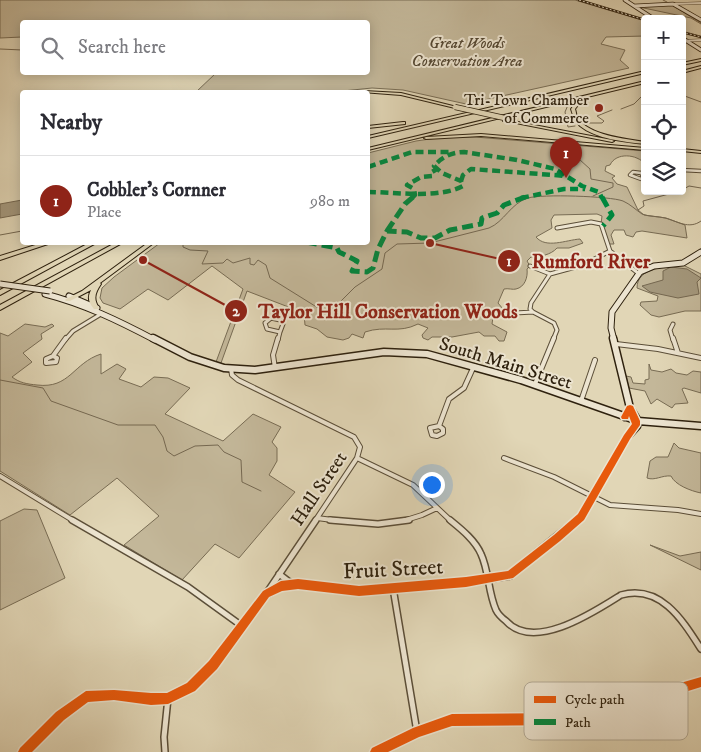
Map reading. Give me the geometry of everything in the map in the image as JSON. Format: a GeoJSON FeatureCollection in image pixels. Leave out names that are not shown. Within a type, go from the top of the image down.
{"type":"FeatureCollection","features":[{"type":"Feature","properties":{"kind":"highway"},"geometry":{"type":"LineString","coordinates":[[686,63],[701,60]]}},
{"type":"Feature","properties":{"kind":"highway"},"geometry":{"type":"LineString","coordinates":[[686,71],[701,67]]}},
{"type":"Feature","properties":{"kind":"highway"},"geometry":{"type":"LineString","coordinates":[[370,135],[641,73]]}},
{"type":"Feature","properties":{"kind":"highway"},"geometry":{"type":"LineString","coordinates":[[370,148],[641,82]]}},
{"type":"Feature","properties":{"kind":"highway"},"geometry":{"type":"LineString","coordinates":[[639,84],[585,99],[574,106],[573,113],[579,123],[592,131],[641,145]]}},
{"type":"Feature","properties":{"kind":"highway"},"geometry":{"type":"LineString","coordinates":[[370,148],[639,84]]}},
{"type":"Feature","properties":{"kind":"highway"},"geometry":{"type":"LineString","coordinates":[[370,127],[416,121],[568,90]]}},
{"type":"Feature","properties":{"kind":"highway"},"geometry":{"type":"LineString","coordinates":[[370,92],[401,94],[575,135],[641,145]]}},
{"type":"Feature","properties":{"kind":"highway"},"geometry":{"type":"LineString","coordinates":[[370,94],[399,96],[453,107]]}},
{"type":"Feature","properties":{"kind":"highway"},"geometry":{"type":"LineString","coordinates":[[370,134],[416,121]]}},
{"type":"Feature","properties":{"kind":"highway"},"geometry":{"type":"LineString","coordinates":[[370,148],[423,138],[463,135],[641,146]]}},
{"type":"Feature","properties":{"kind":"highway"},"geometry":{"type":"LineString","coordinates":[[686,149],[701,151]]}},
{"type":"Feature","properties":{"kind":"highway"},"geometry":{"type":"LineString","coordinates":[[0,258],[42,245]]}},
{"type":"Feature","properties":{"kind":"highway"},"geometry":{"type":"LineString","coordinates":[[14,286],[83,245]]}},
{"type":"Feature","properties":{"kind":"highway"},"geometry":{"type":"LineString","coordinates":[[0,293],[90,245]]}},
{"type":"Feature","properties":{"kind":"highway"},"geometry":{"type":"LineString","coordinates":[[0,308],[116,245]]}},
{"type":"Feature","properties":{"kind":"highway"},"geometry":{"type":"LineString","coordinates":[[52,280],[123,245]]}},
{"type":"Feature","properties":{"kind":"highway"},"geometry":{"type":"LineString","coordinates":[[70,299],[149,245]]}},
{"type":"Feature","properties":{"kind":"highway"},"geometry":{"type":"LineString","coordinates":[[96,308],[91,296],[96,286],[107,275]]}},
{"type":"Feature","properties":{"kind":"street"},"geometry":{"type":"LineString","coordinates":[[625,0],[648,15]]}},
{"type":"Feature","properties":{"kind":"street"},"geometry":{"type":"LineString","coordinates":[[634,6],[701,3]]}},
{"type":"Feature","properties":{"kind":"street"},"geometry":{"type":"LineString","coordinates":[[673,4],[701,20]]}},
{"type":"Feature","properties":{"kind":"street"},"geometry":{"type":"LineString","coordinates":[[686,39],[701,40]]}},
{"type":"Feature","properties":{"kind":"street"},"geometry":{"type":"LineString","coordinates":[[686,41],[701,50]]}},
{"type":"Feature","properties":{"kind":"street"},"geometry":{"type":"LineString","coordinates":[[686,170],[701,171]]}},
{"type":"Feature","properties":{"kind":"street"},"geometry":{"type":"LineString","coordinates":[[634,172],[643,172],[644,177],[641,179],[630,175],[634,172]]}},
{"type":"Feature","properties":{"kind":"street"},"geometry":{"type":"LineString","coordinates":[[557,228],[591,222],[599,223],[603,226],[610,251],[638,273]]}},
{"type":"Feature","properties":{"kind":"street"},"geometry":{"type":"LineString","coordinates":[[530,266],[550,274],[582,265],[610,251]]}},
{"type":"Feature","properties":{"kind":"street"},"geometry":{"type":"LineString","coordinates":[[638,422],[630,408],[611,324],[612,312],[638,273],[654,266],[683,263],[701,252]]}},
{"type":"Feature","properties":{"kind":"street"},"geometry":{"type":"LineString","coordinates":[[534,385],[557,330],[554,323],[530,309],[531,303],[550,274]]}},
{"type":"Feature","properties":{"kind":"street","name":"South Main Street"},"geometry":{"type":"LineString","coordinates":[[0,285],[48,292],[96,308],[102,313]]}},
{"type":"Feature","properties":{"kind":"street","name":"South Main Street"},"geometry":{"type":"LineString","coordinates":[[70,299],[199,361],[231,369],[256,370],[275,368],[372,353],[394,352],[435,355],[534,385],[638,422],[701,426]]}},
{"type":"Feature","properties":{"kind":"street"},"geometry":{"type":"LineString","coordinates":[[515,313],[534,312]]}},
{"type":"Feature","properties":{"kind":"street"},"geometry":{"type":"LineString","coordinates":[[53,356],[62,342],[73,331],[102,313]]}},
{"type":"Feature","properties":{"kind":"street"},"geometry":{"type":"LineString","coordinates":[[275,368],[273,355],[283,324],[280,320],[271,318],[265,323],[267,329],[280,332]]}},
{"type":"Feature","properties":{"kind":"street"},"geometry":{"type":"LineString","coordinates":[[673,324],[670,330],[678,353]]}},
{"type":"Feature","properties":{"kind":"street"},"geometry":{"type":"LineString","coordinates":[[616,344],[701,358]]}},
{"type":"Feature","properties":{"kind":"street"},"geometry":{"type":"LineString","coordinates":[[581,401],[595,360]]}},
{"type":"Feature","properties":{"kind":"street"},"geometry":{"type":"LineString","coordinates":[[439,426],[449,399],[464,388],[474,366]]}},
{"type":"Feature","properties":{"kind":"street","name":"Hall Street"},"geometry":{"type":"LineString","coordinates":[[231,369],[232,375],[238,380],[354,437],[360,446],[357,458],[266,594]]}},
{"type":"Feature","properties":{"kind":"street"},"geometry":{"type":"LineString","coordinates":[[625,417],[630,408]]}},
{"type":"Feature","properties":{"kind":"street","name":"Fruit Street"},"geometry":{"type":"LineString","coordinates":[[266,594],[275,588],[292,584],[345,590],[393,588],[502,577],[517,570],[576,523],[594,497],[638,422]]}},
{"type":"Feature","properties":{"kind":"street"},"geometry":{"type":"LineString","coordinates":[[357,458],[413,485],[477,546],[481,553],[496,611],[509,625],[533,634],[569,625],[621,595],[636,593],[660,600],[674,610],[701,649]]}},
{"type":"Feature","properties":{"kind":"street"},"geometry":{"type":"LineString","coordinates":[[504,458],[554,477],[618,507],[678,510],[701,514]]}},
{"type":"Feature","properties":{"kind":"street"},"geometry":{"type":"LineString","coordinates":[[0,476],[188,587],[242,626]]}},
{"type":"Feature","properties":{"kind":"street"},"geometry":{"type":"LineString","coordinates":[[316,518],[392,524],[422,517],[437,508]]}},
{"type":"Feature","properties":{"kind":"street"},"geometry":{"type":"LineString","coordinates":[[280,574],[292,584]]}},
{"type":"Feature","properties":{"kind":"street"},"geometry":{"type":"LineString","coordinates":[[393,588],[417,732]]}},
{"type":"Feature","properties":{"kind":"street"},"geometry":{"type":"LineString","coordinates":[[24,752],[60,716],[86,698],[114,694],[151,699],[168,698],[184,691],[203,676],[266,594]]}},
{"type":"Feature","properties":{"kind":"street"},"geometry":{"type":"LineString","coordinates":[[688,686],[701,682]]}},
{"type":"Feature","properties":{"kind":"street"},"geometry":{"type":"LineString","coordinates":[[165,752],[164,737],[168,698]]}},
{"type":"Feature","properties":{"kind":"street"},"geometry":{"type":"LineString","coordinates":[[376,752],[417,732],[452,720],[524,719]]}},
{"type":"Feature","properties":{"kind":"green space","name":"Great Woods Conservation Area"},"geometry":{"type":"Polygon","coordinates":[[[0,0],[575,0],[641,20],[641,36],[606,37],[601,44],[625,50],[620,60],[629,68],[466,104],[403,90],[372,88],[352,90],[198,90],[214,75],[370,75],[370,20],[20,20],[20,37],[0,38],[0,0]]]}},
{"type":"Feature","properties":{"kind":"green space"},"geometry":{"type":"Polygon","coordinates":[[[672,5],[701,22],[701,24],[686,17],[686,15],[677,15],[639,7],[672,5]]]}},
{"type":"Feature","properties":{"kind":"green space"},"geometry":{"type":"Polygon","coordinates":[[[444,137],[475,137],[641,151],[641,161],[632,156],[622,156],[606,166],[605,171],[615,176],[612,178],[617,184],[627,187],[638,210],[644,215],[666,218],[685,225],[687,238],[642,231],[636,232],[633,237],[626,235],[624,230],[614,230],[611,235],[614,244],[607,244],[601,224],[602,216],[597,214],[554,215],[551,220],[552,228],[536,237],[540,241],[556,243],[580,239],[583,243],[569,248],[557,248],[548,254],[531,257],[527,261],[530,266],[527,269],[524,284],[516,289],[504,289],[498,303],[503,312],[493,317],[492,324],[507,332],[504,341],[499,341],[495,336],[484,336],[479,332],[452,337],[432,337],[428,340],[423,338],[422,335],[428,328],[418,324],[398,329],[372,330],[365,332],[363,338],[352,334],[349,338],[343,340],[327,337],[317,329],[305,325],[304,313],[247,291],[221,363],[216,362],[243,289],[212,266],[168,300],[148,289],[120,309],[103,303],[100,298],[102,288],[157,245],[370,245],[370,152],[416,141],[444,137]]]}},
{"type":"Feature","properties":{"kind":"green space"},"geometry":{"type":"Polygon","coordinates":[[[683,265],[701,274],[701,311],[685,311],[659,317],[651,315],[640,305],[641,302],[657,301],[658,296],[637,288],[638,281],[647,272],[654,269],[683,265]]]}},
{"type":"Feature","properties":{"kind":"green space"},"geometry":{"type":"Polygon","coordinates":[[[25,324],[45,327],[52,324],[54,326],[41,334],[42,339],[23,353],[32,362],[12,377],[15,379],[37,385],[57,383],[84,363],[101,354],[101,374],[117,364],[126,369],[119,379],[141,387],[154,377],[168,378],[190,388],[165,414],[223,441],[253,414],[281,427],[272,442],[277,448],[277,461],[269,475],[295,492],[239,558],[215,544],[182,580],[124,545],[159,516],[117,478],[70,515],[0,471],[0,333],[8,336],[25,324]]]}},
{"type":"Feature","properties":{"kind":"green space"},"geometry":{"type":"Polygon","coordinates":[[[649,364],[651,370],[662,372],[671,369],[676,373],[687,375],[693,371],[701,372],[701,393],[684,388],[682,389],[688,403],[675,404],[672,408],[657,399],[651,404],[645,391],[629,388],[626,376],[631,377],[633,383],[645,384],[645,380],[649,379],[649,364]]]}},
{"type":"Feature","properties":{"kind":"green space"},"geometry":{"type":"Polygon","coordinates":[[[674,443],[679,448],[701,453],[701,493],[680,485],[671,476],[647,478],[650,461],[656,457],[668,457],[674,443]]]}},
{"type":"Feature","properties":{"kind":"green space"},"geometry":{"type":"Polygon","coordinates":[[[24,509],[37,510],[65,578],[0,610],[0,521],[24,509]]]}},
{"type":"Feature","properties":{"kind":"green space"},"geometry":{"type":"Polygon","coordinates":[[[650,545],[680,556],[701,552],[701,570],[650,545]]]}},
{"type":"Feature","properties":{"kind":"shaded area"},"geometry":{"type":"Polygon","coordinates":[[[20,200],[20,214],[0,218],[0,204],[20,200]]]}},
{"type":"Feature","properties":{"kind":"shaded area"},"geometry":{"type":"Polygon","coordinates":[[[671,267],[687,269],[701,278],[697,282],[699,294],[678,298],[650,292],[642,286],[663,280],[663,271],[671,267]]]}},
{"type":"Feature","properties":{"kind":"waterway"},"geometry":{"type":"LineString","coordinates":[[663,0],[667,2]]}},
{"type":"Feature","properties":{"kind":"waterway"},"geometry":{"type":"LineString","coordinates":[[672,5],[701,23]]}},
{"type":"Feature","properties":{"kind":"waterway"},"geometry":{"type":"LineString","coordinates":[[0,49],[20,50]]}},
{"type":"Feature","properties":{"kind":"waterway"},"geometry":{"type":"LineString","coordinates":[[686,96],[701,102]]}},
{"type":"Feature","properties":{"kind":"waterway"},"geometry":{"type":"LineString","coordinates":[[621,109],[634,104],[641,97]]}},
{"type":"Feature","properties":{"kind":"waterway"},"geometry":{"type":"LineString","coordinates":[[568,105],[565,112],[568,127],[575,126]]}},
{"type":"Feature","properties":{"kind":"waterway"},"geometry":{"type":"LineString","coordinates":[[586,123],[602,123],[604,121],[597,116],[612,110]]}},
{"type":"Feature","properties":{"kind":"waterway"},"geometry":{"type":"LineString","coordinates":[[568,145],[569,150],[590,169],[591,179],[613,183],[613,187],[593,196]]}},
{"type":"Feature","properties":{"kind":"waterway"},"geometry":{"type":"LineString","coordinates":[[686,188],[689,186],[701,188]]}},
{"type":"Feature","properties":{"kind":"waterway"},"geometry":{"type":"LineString","coordinates":[[638,210],[644,206],[643,201],[665,195]]}},
{"type":"Feature","properties":{"kind":"waterway"},"geometry":{"type":"LineString","coordinates":[[183,245],[183,247],[190,250],[208,251],[202,264],[223,263],[227,259],[233,263],[250,258],[250,264],[254,265],[258,260],[266,265],[270,278],[323,311],[334,308],[355,287],[382,269],[385,253],[397,244],[430,243],[489,228],[522,200],[528,198],[560,196],[616,199],[626,202],[645,215],[665,218],[688,225],[701,221]]}},
{"type":"Feature","properties":{"kind":"waterway"},"geometry":{"type":"LineString","coordinates":[[0,235],[20,231]]}},
{"type":"Feature","properties":{"kind":"waterway"},"geometry":{"type":"LineString","coordinates":[[0,380],[43,388],[51,401],[118,425],[155,425],[163,437],[167,451],[174,456],[195,446],[218,445],[224,452],[241,460],[242,482],[261,491]]}},
{"type":"Feature","properties":{"kind":"railway"},"geometry":{"type":"LineString","coordinates":[[579,0],[641,19]]}},
{"type":"Feature","properties":{"kind":"railway"},"geometry":{"type":"LineString","coordinates":[[686,33],[701,37]]}},
{"type":"Feature","properties":{"kind":"marked path"},"geometry":{"type":"LineString","coordinates":[[370,167],[412,152],[453,152]]}},
{"type":"Feature","properties":{"kind":"marked path"},"geometry":{"type":"LineString","coordinates":[[370,192],[436,193],[455,190],[463,186],[461,181],[442,173],[434,166],[440,159],[456,152],[464,152],[517,160],[555,169],[582,186],[599,192],[612,215],[603,226]]}},
{"type":"Feature","properties":{"kind":"marked path"},"geometry":{"type":"LineString","coordinates":[[387,231],[405,204],[415,195],[414,189],[407,185],[421,177],[432,176],[432,172],[437,169]]}},
{"type":"Feature","properties":{"kind":"marked path"},"geometry":{"type":"LineString","coordinates":[[461,181],[463,175],[471,169],[567,176]]}},
{"type":"Feature","properties":{"kind":"marked path"},"geometry":{"type":"LineString","coordinates":[[322,245],[337,248],[339,252],[357,261],[352,271],[367,272],[373,268],[378,249],[387,231],[407,232],[421,238],[435,238],[450,230],[481,224],[482,218],[497,213],[504,205],[523,197],[564,189],[585,189]]}},
{"type":"Feature","properties":{"kind":"cycle path"},"geometry":{"type":"LineString","coordinates":[[24,752],[60,716],[86,697],[114,695],[151,699],[168,698],[191,687],[213,665],[266,594],[281,586],[298,584],[359,591],[466,582],[510,575],[581,517],[627,437],[636,425],[630,408],[625,417]]}},
{"type":"Feature","properties":{"kind":"cycle path"},"geometry":{"type":"LineString","coordinates":[[688,686],[701,682]]}},
{"type":"Feature","properties":{"kind":"cycle path"},"geometry":{"type":"LineString","coordinates":[[376,752],[417,732],[452,720],[524,719]]}},
{"type":"Feature","properties":{"kind":"place","name":"Tri-Town Chamber of Commerce"},"geometry":{"type":"Point","coordinates":[599,108]}},
{"type":"Feature","properties":{"kind":"place","name":"Cobbler's Cornner"},"geometry":{"type":"Point","coordinates":[566,178]}},
{"type":"Feature","properties":{"kind":"place","name":"Rumford River"},"geometry":{"type":"Point","coordinates":[430,243]}},
{"type":"Feature","properties":{"kind":"place","name":"Taylor Hill Conservation Woods"},"geometry":{"type":"Point","coordinates":[143,260]}}]}
